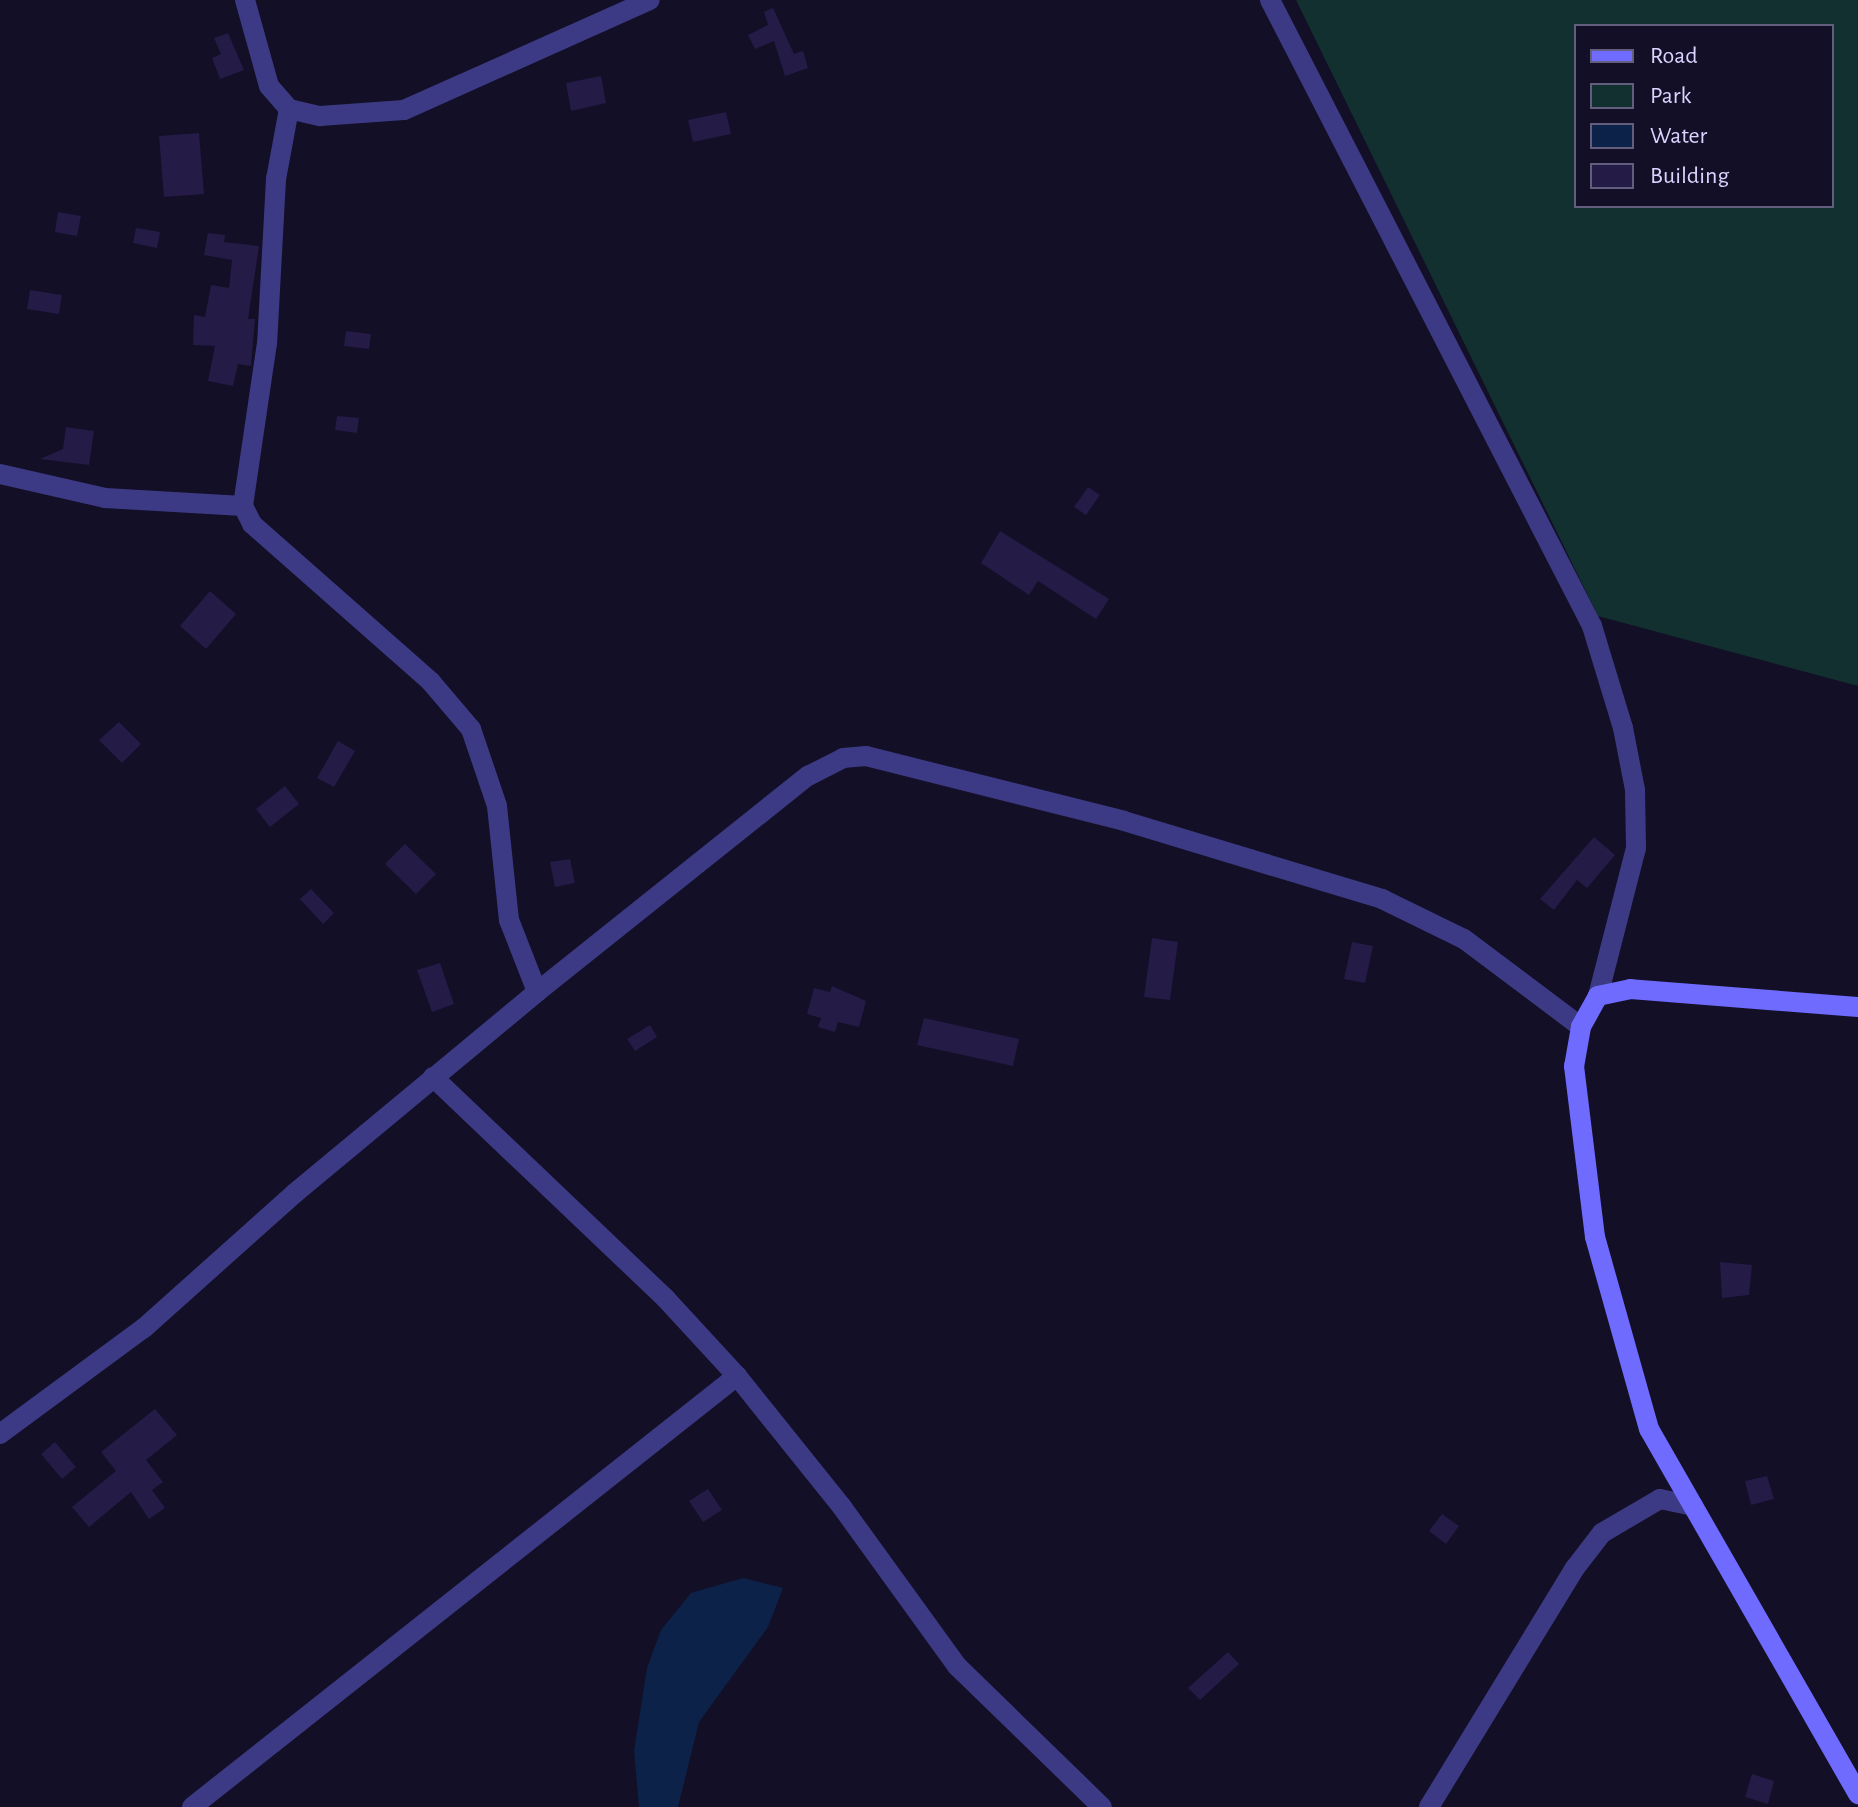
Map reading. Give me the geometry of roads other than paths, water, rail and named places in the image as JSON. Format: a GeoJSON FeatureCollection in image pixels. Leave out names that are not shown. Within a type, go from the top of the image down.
{"type":"FeatureCollection","features":[{"type":"Feature","properties":{"kind":"street"},"geometry":{"type":"LineString","coordinates":[[245,0],[265,75],[289,109],[320,116],[404,110],[650,0]]}},
{"type":"Feature","properties":{"kind":"street"},"geometry":{"type":"LineString","coordinates":[[1270,0],[1592,626],[1623,728],[1635,790],[1636,848],[1598,996],[1581,1027],[1575,1092],[1595,1237],[1649,1429],[1858,1794]]}},
{"type":"Feature","properties":{"kind":"street"},"geometry":{"type":"LineString","coordinates":[[289,109],[276,179],[267,343],[243,506],[252,524],[431,682],[471,729],[497,806],[509,920],[537,992]]}},
{"type":"Feature","properties":{"kind":"street"},"geometry":{"type":"LineString","coordinates":[[0,474],[105,498],[243,506]]}},
{"type":"Feature","properties":{"kind":"street"},"geometry":{"type":"LineString","coordinates":[[0,1434],[144,1328],[433,1077],[537,992],[808,776],[843,758],[866,756],[1211,845],[1382,899],[1464,939],[1581,1027]]}},
{"type":"Feature","properties":{"kind":"street"},"geometry":{"type":"LineString","coordinates":[[1598,996],[1631,989],[1858,1007]]}},
{"type":"Feature","properties":{"kind":"street"},"geometry":{"type":"LineString","coordinates":[[433,1077],[666,1299],[737,1376],[842,1507],[957,1666],[1102,1807]]}},
{"type":"Feature","properties":{"kind":"street"},"geometry":{"type":"LineString","coordinates":[[192,1807],[737,1376]]}},
{"type":"Feature","properties":{"kind":"street"},"geometry":{"type":"LineString","coordinates":[[1429,1807],[1575,1568],[1602,1533],[1660,1499],[1693,1506]]}},
{"type":"Feature","properties":{"kind":"water"},"geometry":{"type":"Polygon","coordinates":[[[743,1578],[783,1588],[768,1627],[699,1722],[678,1807],[639,1807],[634,1751],[647,1668],[661,1630],[691,1593],[743,1578]]]}}]}
